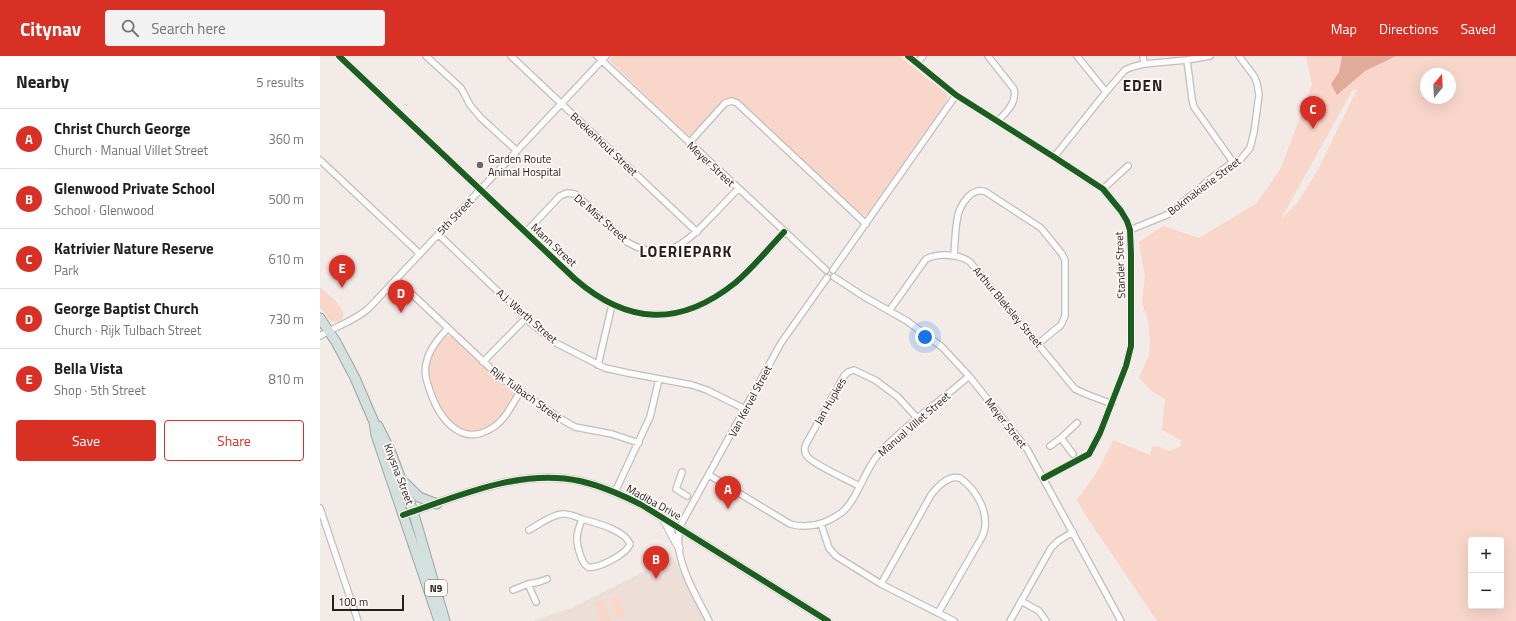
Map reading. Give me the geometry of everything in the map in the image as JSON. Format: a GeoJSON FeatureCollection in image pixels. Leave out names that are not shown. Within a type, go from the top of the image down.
{"type":"FeatureCollection","features":[{"type":"Feature","properties":{"kind":"highway","name":"Knysna Street"},"geometry":{"type":"LineString","coordinates":[[320,318],[329,330],[355,378],[374,422],[376,435],[439,621]]}},
{"type":"Feature","properties":{"kind":"highway","name":"Knysna Street"},"geometry":{"type":"LineString","coordinates":[[374,422],[382,432],[413,511],[445,621]]}},
{"type":"Feature","properties":{"kind":"highway"},"geometry":{"type":"LineString","coordinates":[[400,477],[411,491],[419,497],[437,504]]}},
{"type":"Feature","properties":{"kind":"street","name":"Mann Street"},"geometry":{"type":"LineString","coordinates":[[339,56],[582,285],[612,305],[630,312],[652,315],[671,314],[695,308],[735,283],[784,232]]}},
{"type":"Feature","properties":{"kind":"street"},"geometry":{"type":"LineString","coordinates":[[426,56],[461,88],[470,105],[481,118],[517,151]]}},
{"type":"Feature","properties":{"kind":"street","name":"Boekenhout Street"},"geometry":{"type":"LineString","coordinates":[[511,56],[697,232]]}},
{"type":"Feature","properties":{"kind":"street","name":"Stander Street"},"geometry":{"type":"LineString","coordinates":[[908,56],[956,95],[1054,156],[1103,189],[1121,211],[1130,230],[1130,350],[1112,404],[1100,434],[1089,454],[1044,478]]}},
{"type":"Feature","properties":{"kind":"street"},"geometry":{"type":"LineString","coordinates":[[918,63],[923,56]]}},
{"type":"Feature","properties":{"kind":"street"},"geometry":{"type":"LineString","coordinates":[[988,56],[1014,89],[1013,104],[998,121]]}},
{"type":"Feature","properties":{"kind":"street"},"geometry":{"type":"LineString","coordinates":[[1077,56],[1106,92]]}},
{"type":"Feature","properties":{"kind":"street"},"geometry":{"type":"LineString","coordinates":[[1143,56],[1144,64]]}},
{"type":"Feature","properties":{"kind":"street"},"geometry":{"type":"LineString","coordinates":[[1054,156],[1125,70],[1144,64],[1187,60],[1210,56]]}},
{"type":"Feature","properties":{"kind":"street","name":"Bokmakierie Street"},"geometry":{"type":"LineString","coordinates":[[1130,230],[1169,214],[1194,192],[1233,162],[1241,159],[1250,148],[1254,132],[1259,95],[1254,76],[1239,56]]}},
{"type":"Feature","properties":{"kind":"street","name":"5th Street"},"geometry":{"type":"LineString","coordinates":[[320,336],[366,311],[562,104],[602,57]]}},
{"type":"Feature","properties":{"kind":"street","name":"Meyer Street"},"geometry":{"type":"LineString","coordinates":[[602,57],[738,189],[826,270]]}},
{"type":"Feature","properties":{"kind":"street"},"geometry":{"type":"LineString","coordinates":[[1187,60],[1194,107],[1233,162]]}},
{"type":"Feature","properties":{"kind":"street"},"geometry":{"type":"LineString","coordinates":[[833,270],[956,95]]}},
{"type":"Feature","properties":{"kind":"street"},"geometry":{"type":"LineString","coordinates":[[689,142],[726,103],[732,101],[738,103],[866,224]]}},
{"type":"Feature","properties":{"kind":"street"},"geometry":{"type":"LineString","coordinates":[[320,160],[420,254]]}},
{"type":"Feature","properties":{"kind":"street"},"geometry":{"type":"LineString","coordinates":[[1103,189],[1128,166]]}},
{"type":"Feature","properties":{"kind":"street","name":"De Mist Street"},"geometry":{"type":"LineString","coordinates":[[526,232],[560,196],[570,192],[627,242],[651,252],[667,251],[686,241],[697,232],[738,189]]}},
{"type":"Feature","properties":{"kind":"street"},"geometry":{"type":"LineString","coordinates":[[954,256],[960,210],[968,197],[975,191],[979,190],[986,192],[1041,228],[1065,260],[1065,316],[1061,324],[1039,343]]}},
{"type":"Feature","properties":{"kind":"street","name":"A.J. Werth Street"},"geometry":{"type":"LineString","coordinates":[[438,234],[526,318],[556,343],[598,365],[618,371],[700,387],[745,409]]}},
{"type":"Feature","properties":{"kind":"street","name":"Arthur Bleksley Street"},"geometry":{"type":"LineString","coordinates":[[889,311],[926,258],[936,255],[962,257],[970,262],[1039,343],[1075,389],[1112,404]]}},
{"type":"Feature","properties":{"kind":"street"},"geometry":{"type":"LineString","coordinates":[[830,268],[833,270],[835,273],[834,277],[830,279],[827,278],[825,275],[826,270],[830,268]]}},
{"type":"Feature","properties":{"kind":"street","name":"Meyer Street"},"geometry":{"type":"LineString","coordinates":[[834,277],[857,293],[907,321],[942,347],[969,376],[1021,440],[1044,478],[1121,621]]}},
{"type":"Feature","properties":{"kind":"street","name":"Van Kervel Street"},"geometry":{"type":"LineString","coordinates":[[679,528],[781,343],[827,278]]}},
{"type":"Feature","properties":{"kind":"street","name":"Rijk Tulbach Street"},"geometry":{"type":"LineString","coordinates":[[396,279],[501,378],[520,392],[569,424],[584,429],[612,434],[639,443]]}},
{"type":"Feature","properties":{"kind":"street"},"geometry":{"type":"LineString","coordinates":[[598,365],[612,305]]}},
{"type":"Feature","properties":{"kind":"street"},"geometry":{"type":"LineString","coordinates":[[484,362],[526,318]]}},
{"type":"Feature","properties":{"kind":"street"},"geometry":{"type":"LineString","coordinates":[[448,328],[430,351],[425,372],[426,380],[440,415],[448,423],[455,429],[471,434],[486,432],[494,428],[500,422],[520,392]]}},
{"type":"Feature","properties":{"kind":"street","name":"Jan Hupkes"},"geometry":{"type":"LineString","coordinates":[[859,486],[812,461],[805,454],[804,449],[844,376],[848,372],[854,370],[875,380],[898,397],[918,419]]}},
{"type":"Feature","properties":{"kind":"street","name":"Manual Villet Street"},"geometry":{"type":"LineString","coordinates":[[709,475],[790,524],[804,526],[821,524],[845,510],[877,456],[969,376]]}},
{"type":"Feature","properties":{"kind":"street"},"geometry":{"type":"LineString","coordinates":[[615,492],[650,417],[659,378]]}},
{"type":"Feature","properties":{"kind":"street"},"geometry":{"type":"LineString","coordinates":[[1050,446],[1078,423]]}},
{"type":"Feature","properties":{"kind":"street"},"geometry":{"type":"LineString","coordinates":[[1061,438],[1074,454]]}},
{"type":"Feature","properties":{"kind":"street"},"geometry":{"type":"LineString","coordinates":[[682,472],[676,489],[687,496]]}},
{"type":"Feature","properties":{"kind":"street","name":"Madiba Drive"},"geometry":{"type":"LineString","coordinates":[[403,515],[509,482],[537,478],[559,478],[578,481],[615,492],[642,505],[828,621]]}},
{"type":"Feature","properties":{"kind":"street"},"geometry":{"type":"LineString","coordinates":[[881,584],[931,495],[941,484],[951,478],[960,478],[970,486],[982,507],[986,528],[938,613]]}},
{"type":"Feature","properties":{"kind":"street"},"geometry":{"type":"LineString","coordinates":[[320,508],[358,621]]}},
{"type":"Feature","properties":{"kind":"street"},"geometry":{"type":"LineString","coordinates":[[529,530],[557,515],[565,514],[582,519],[612,529],[627,538],[630,547],[614,558],[595,567],[588,567],[584,564],[577,545],[577,533],[582,519]]}},
{"type":"Feature","properties":{"kind":"street"},"geometry":{"type":"LineString","coordinates":[[663,518],[679,548]]}},
{"type":"Feature","properties":{"kind":"street"},"geometry":{"type":"LineString","coordinates":[[821,524],[826,542],[832,553],[881,584],[954,621]]}},
{"type":"Feature","properties":{"kind":"street"},"geometry":{"type":"LineString","coordinates":[[679,528],[679,548],[685,572],[709,621]]}},
{"type":"Feature","properties":{"kind":"street"},"geometry":{"type":"LineString","coordinates":[[1010,621],[1055,543],[1073,532]]}},
{"type":"Feature","properties":{"kind":"street"},"geometry":{"type":"LineString","coordinates":[[513,590],[528,584],[548,579]]}},
{"type":"Feature","properties":{"kind":"street"},"geometry":{"type":"LineString","coordinates":[[528,584],[536,602]]}},
{"type":"Feature","properties":{"kind":"street"},"geometry":{"type":"LineString","coordinates":[[1021,601],[1039,611],[1046,621]]}},
{"type":"Feature","properties":{"kind":"shaded area"},"geometry":{"type":"Polygon","coordinates":[[[613,56],[899,56],[948,96],[943,107],[866,215],[859,214],[740,101],[733,99],[725,101],[695,132],[687,135],[609,60],[613,56]]]}},
{"type":"Feature","properties":{"kind":"shaded area"},"geometry":{"type":"Polygon","coordinates":[[[1306,56],[1516,56],[1516,621],[1157,621],[1084,513],[1077,500],[1097,472],[1113,440],[1150,455],[1152,447],[1157,446],[1170,451],[1181,446],[1181,440],[1162,430],[1165,399],[1153,392],[1139,378],[1149,355],[1150,342],[1149,324],[1142,302],[1145,276],[1139,242],[1163,226],[1199,238],[1257,203],[1281,168],[1312,84],[1306,56]],[[1357,89],[1352,91],[1281,219],[1298,202],[1319,168],[1357,89]]]}},
{"type":"Feature","properties":{"kind":"shaded area"},"geometry":{"type":"Polygon","coordinates":[[[1342,56],[1396,56],[1365,71],[1337,95],[1331,84],[1339,72],[1342,56]]]}},
{"type":"Feature","properties":{"kind":"shaded area"},"geometry":{"type":"Polygon","coordinates":[[[320,287],[340,306],[343,315],[342,319],[339,321],[330,321],[320,307],[320,287]]]}},
{"type":"Feature","properties":{"kind":"shaded area"},"geometry":{"type":"Polygon","coordinates":[[[448,336],[453,337],[514,393],[498,420],[485,429],[469,431],[461,429],[448,419],[439,405],[428,374],[428,368],[436,346],[448,336]]]}},
{"type":"Feature","properties":{"kind":"shaded area"},"geometry":{"type":"Polygon","coordinates":[[[673,557],[704,621],[533,621],[571,608],[673,557]]]}},
{"type":"Feature","properties":{"kind":"shaded area"},"geometry":{"type":"Polygon","coordinates":[[[618,596],[626,616],[617,619],[610,599],[618,596]]]}},
{"type":"Feature","properties":{"kind":"shaded area"},"geometry":{"type":"Polygon","coordinates":[[[604,600],[611,621],[601,621],[595,603],[604,600]]]}},
{"type":"Feature","properties":{"kind":"cycle path"},"geometry":{"type":"LineString","coordinates":[[339,56],[575,279],[595,294],[615,305],[634,312],[654,315],[674,313],[694,307],[715,297],[735,283],[754,265],[784,232]]}},
{"type":"Feature","properties":{"kind":"cycle path"},"geometry":{"type":"LineString","coordinates":[[908,56],[956,95],[1103,189],[1121,211],[1130,230],[1131,346],[1126,366],[1100,433],[1089,454],[1044,478]]}},
{"type":"Feature","properties":{"kind":"cycle path"},"geometry":{"type":"LineString","coordinates":[[403,515],[468,492],[513,481],[535,478],[558,478],[580,481],[612,491],[642,505],[828,621]]}},
{"type":"Feature","properties":{"kind":"place","name":"Katrivier Nature Reserve"},"geometry":{"type":"Point","coordinates":[1313,129]}},
{"type":"Feature","properties":{"kind":"place","name":"Garden Route Animal Hospital"},"geometry":{"type":"Point","coordinates":[480,165]}},
{"type":"Feature","properties":{"kind":"place","name":"Bella Vista"},"geometry":{"type":"Point","coordinates":[342,288]}},
{"type":"Feature","properties":{"kind":"place","name":"George Baptist Church"},"geometry":{"type":"Point","coordinates":[401,313]}},
{"type":"Feature","properties":{"kind":"place","name":"Christ Church George"},"geometry":{"type":"Point","coordinates":[728,509]}},
{"type":"Feature","properties":{"kind":"place","name":"Glenwood Private School"},"geometry":{"type":"Point","coordinates":[656,579]}},
{"type":"Feature","properties":{"kind":"district","name":"EDEN"},"geometry":{"type":"Point","coordinates":[1143,86]}},
{"type":"Feature","properties":{"kind":"district","name":"LOERIEPARK"},"geometry":{"type":"Point","coordinates":[686,252]}}]}
